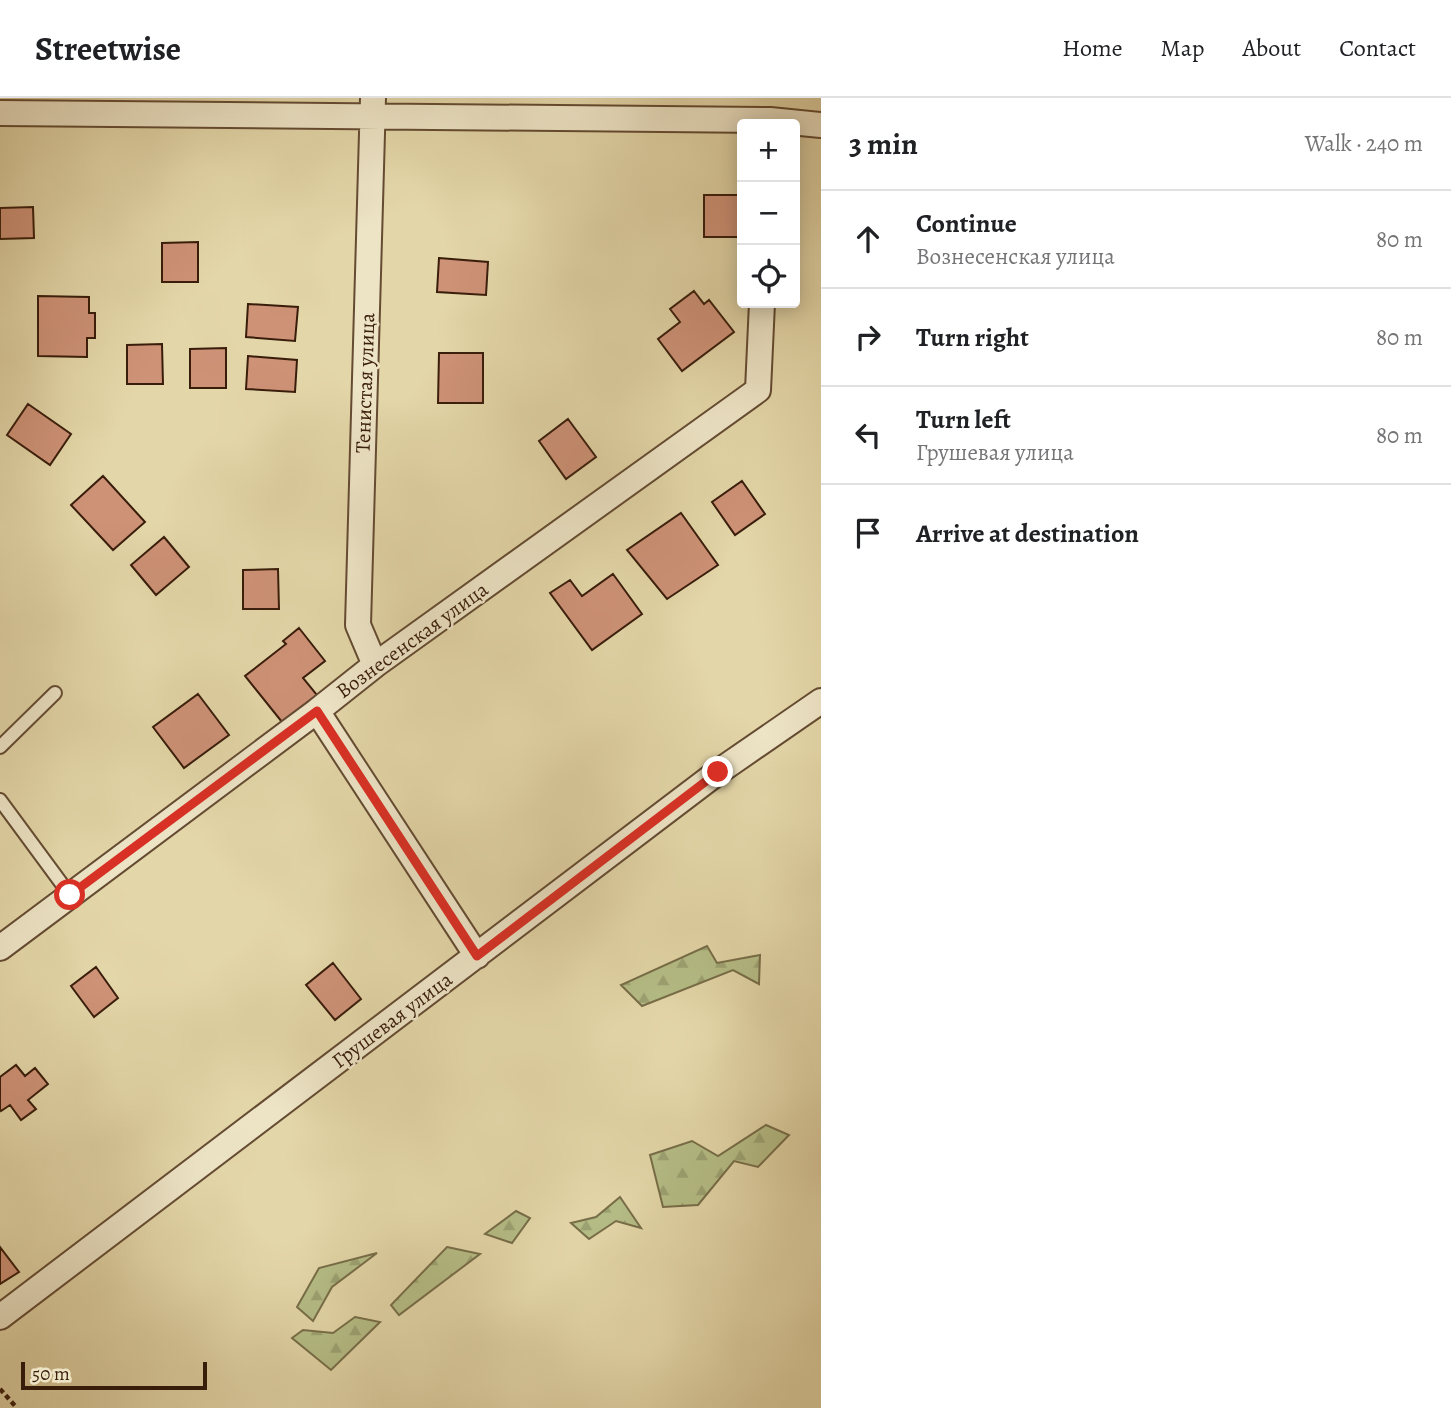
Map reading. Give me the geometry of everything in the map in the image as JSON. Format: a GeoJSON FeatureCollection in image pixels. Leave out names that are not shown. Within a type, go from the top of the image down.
{"type":"FeatureCollection","features":[{"type":"Feature","properties":{"kind":"street"},"geometry":{"type":"LineString","coordinates":[[0,113],[372,108],[770,114],[821,125]]}},
{"type":"Feature","properties":{"kind":"street","name":"Тенистая улица"},"geometry":{"type":"LineString","coordinates":[[372,108],[358,625],[375,665]]}},
{"type":"Feature","properties":{"kind":"street","name":"Вознесенская улица"},"geometry":{"type":"LineString","coordinates":[[0,948],[375,665],[758,390],[762,308]]}},
{"type":"Feature","properties":{"kind":"street","name":"Грушевая улица"},"geometry":{"type":"LineString","coordinates":[[0,1317],[718,772],[821,701]]}},
{"type":"Feature","properties":{"kind":"street"},"geometry":{"type":"LineString","coordinates":[[317,711],[477,956]]}},
{"type":"Feature","properties":{"kind":"lane"},"geometry":{"type":"LineString","coordinates":[[0,747],[55,693]]}},
{"type":"Feature","properties":{"kind":"lane"},"geometry":{"type":"LineString","coordinates":[[0,800],[70,895]]}},
{"type":"Feature","properties":{"kind":"path"},"geometry":{"type":"LineString","coordinates":[[0,1389],[17,1408]]}},
{"type":"Feature","properties":{"kind":"green space"},"geometry":{"type":"Polygon","coordinates":[[[707,946],[717,963],[760,955],[759,984],[733,970],[642,1006],[621,985],[707,946]]]}},
{"type":"Feature","properties":{"kind":"green space"},"geometry":{"type":"Polygon","coordinates":[[[766,1125],[789,1135],[758,1167],[734,1161],[698,1205],[663,1207],[650,1155],[692,1141],[718,1156],[766,1125]]]}},
{"type":"Feature","properties":{"kind":"green space"},"geometry":{"type":"Polygon","coordinates":[[[620,1197],[641,1228],[616,1221],[589,1239],[571,1223],[596,1217],[620,1197]]]}},
{"type":"Feature","properties":{"kind":"green space"},"geometry":{"type":"Polygon","coordinates":[[[516,1211],[530,1218],[512,1243],[485,1234],[516,1211]]]}},
{"type":"Feature","properties":{"kind":"green space"},"geometry":{"type":"Polygon","coordinates":[[[447,1247],[480,1254],[399,1315],[391,1305],[447,1247]]]}},
{"type":"Feature","properties":{"kind":"green space"},"geometry":{"type":"Polygon","coordinates":[[[377,1253],[332,1287],[313,1321],[297,1307],[319,1268],[377,1253]]]}},
{"type":"Feature","properties":{"kind":"green space"},"geometry":{"type":"Polygon","coordinates":[[[355,1317],[380,1322],[331,1370],[292,1338],[303,1330],[333,1333],[355,1317]]]}},
{"type":"Feature","properties":{"kind":"building"},"geometry":{"type":"Polygon","coordinates":[[[704,195],[737,195],[737,237],[704,237],[704,195]]]}},
{"type":"Feature","properties":{"kind":"building"},"geometry":{"type":"Polygon","coordinates":[[[33,207],[34,238],[0,239],[0,208],[33,207]]]}},
{"type":"Feature","properties":{"kind":"building"},"geometry":{"type":"Polygon","coordinates":[[[198,242],[198,282],[162,282],[162,243],[198,242]]]}},
{"type":"Feature","properties":{"kind":"building"},"geometry":{"type":"Polygon","coordinates":[[[439,258],[488,262],[486,295],[437,292],[439,258]]]}},
{"type":"Feature","properties":{"kind":"building"},"geometry":{"type":"Polygon","coordinates":[[[694,291],[704,304],[709,300],[734,332],[682,371],[658,339],[680,322],[670,309],[694,291]]]}},
{"type":"Feature","properties":{"kind":"building"},"geometry":{"type":"Polygon","coordinates":[[[38,296],[89,297],[89,313],[95,313],[95,338],[87,338],[87,357],[38,356],[38,296]]]}},
{"type":"Feature","properties":{"kind":"building"},"geometry":{"type":"Polygon","coordinates":[[[248,304],[298,307],[295,341],[246,337],[248,304]]]}},
{"type":"Feature","properties":{"kind":"building"},"geometry":{"type":"Polygon","coordinates":[[[162,344],[163,384],[127,384],[127,345],[162,344]]]}},
{"type":"Feature","properties":{"kind":"building"},"geometry":{"type":"Polygon","coordinates":[[[226,348],[226,388],[190,388],[190,349],[226,348]]]}},
{"type":"Feature","properties":{"kind":"building"},"geometry":{"type":"Polygon","coordinates":[[[439,353],[483,353],[483,403],[438,403],[439,353]]]}},
{"type":"Feature","properties":{"kind":"building"},"geometry":{"type":"Polygon","coordinates":[[[248,356],[297,360],[295,392],[246,389],[248,356]]]}},
{"type":"Feature","properties":{"kind":"building"},"geometry":{"type":"Polygon","coordinates":[[[28,404],[71,434],[50,465],[7,435],[28,404]]]}},
{"type":"Feature","properties":{"kind":"building"},"geometry":{"type":"Polygon","coordinates":[[[568,419],[596,457],[566,479],[539,441],[568,419]]]}},
{"type":"Feature","properties":{"kind":"building"},"geometry":{"type":"Polygon","coordinates":[[[103,476],[145,522],[113,550],[71,505],[103,476]]]}},
{"type":"Feature","properties":{"kind":"building"},"geometry":{"type":"Polygon","coordinates":[[[742,481],[765,514],[735,535],[712,502],[742,481]]]}},
{"type":"Feature","properties":{"kind":"building"},"geometry":{"type":"Polygon","coordinates":[[[681,513],[718,565],[667,599],[627,550],[681,513]]]}},
{"type":"Feature","properties":{"kind":"building"},"geometry":{"type":"Polygon","coordinates":[[[164,537],[189,567],[156,595],[131,565],[164,537]]]}},
{"type":"Feature","properties":{"kind":"building"},"geometry":{"type":"Polygon","coordinates":[[[278,569],[279,609],[243,609],[243,570],[278,569]]]}},
{"type":"Feature","properties":{"kind":"building"},"geometry":{"type":"Polygon","coordinates":[[[613,574],[642,614],[592,650],[550,593],[570,580],[582,596],[613,574]]]}},
{"type":"Feature","properties":{"kind":"building"},"geometry":{"type":"Polygon","coordinates":[[[299,628],[325,661],[303,678],[317,695],[282,722],[245,676],[286,644],[283,641],[299,628]]]}},
{"type":"Feature","properties":{"kind":"building"},"geometry":{"type":"Polygon","coordinates":[[[198,694],[229,735],[184,768],[153,727],[198,694]]]}},
{"type":"Feature","properties":{"kind":"building"},"geometry":{"type":"Polygon","coordinates":[[[333,963],[361,999],[335,1020],[306,985],[333,963]]]}},
{"type":"Feature","properties":{"kind":"building"},"geometry":{"type":"Polygon","coordinates":[[[96,967],[118,998],[94,1017],[71,986],[96,967]]]}},
{"type":"Feature","properties":{"kind":"building"},"geometry":{"type":"Polygon","coordinates":[[[16,1065],[25,1076],[35,1068],[48,1084],[28,1100],[36,1109],[21,1120],[10,1105],[1,1111],[0,1109],[0,1077],[16,1065]]]}},
{"type":"Feature","properties":{"kind":"building"},"geometry":{"type":"Polygon","coordinates":[[[0,1247],[19,1272],[0,1284],[0,1247]]]}},
{"type":"Feature","properties":{"kind":"route"},"geometry":{"type":"LineString","coordinates":[[70,895],[317,711],[477,956],[718,772]]}}]}
